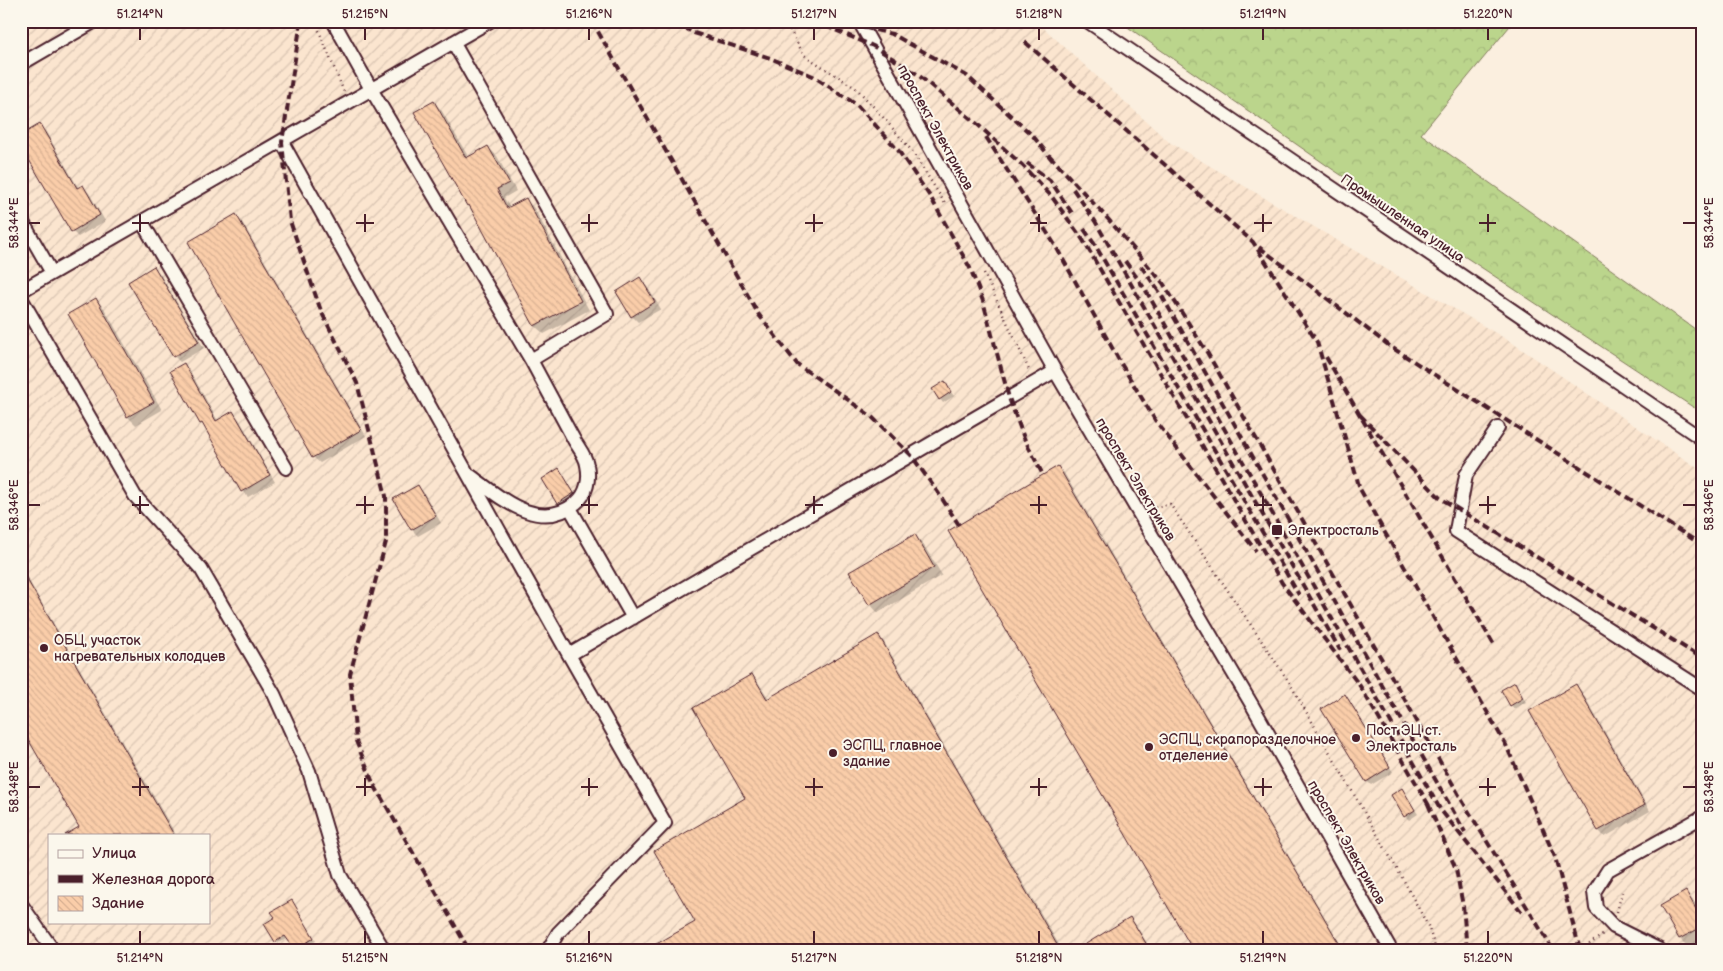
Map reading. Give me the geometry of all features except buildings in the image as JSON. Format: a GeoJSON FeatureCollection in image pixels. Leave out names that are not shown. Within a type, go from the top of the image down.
{"type":"FeatureCollection","features":[{"type":"Feature","properties":{"kind":"street"},"geometry":{"type":"LineString","coordinates":[[21,64],[95,21]]}},
{"type":"Feature","properties":{"kind":"street"},"geometry":{"type":"LineString","coordinates":[[333,21],[531,360],[588,464],[588,488],[583,498],[570,508],[552,515],[538,514],[510,504],[467,473]]}},
{"type":"Feature","properties":{"kind":"street"},"geometry":{"type":"LineString","coordinates":[[21,291],[490,21]]}},
{"type":"Feature","properties":{"kind":"street","name":"проспект Электриков"},"geometry":{"type":"LineString","coordinates":[[859,21],[1055,371],[1257,713],[1391,950]]}},
{"type":"Feature","properties":{"kind":"street","name":"Промышленная улица"},"geometry":{"type":"LineString","coordinates":[[1087,21],[1702,439]]}},
{"type":"Feature","properties":{"kind":"street"},"geometry":{"type":"LineString","coordinates":[[453,42],[607,314],[531,360]]}},
{"type":"Feature","properties":{"kind":"street"},"geometry":{"type":"LineString","coordinates":[[282,142],[665,823],[558,933],[548,950]]}},
{"type":"Feature","properties":{"kind":"street"},"geometry":{"type":"LineString","coordinates":[[21,219],[52,273]]}},
{"type":"Feature","properties":{"kind":"street"},"geometry":{"type":"LineString","coordinates":[[142,222],[286,468]]}},
{"type":"Feature","properties":{"kind":"street"},"geometry":{"type":"LineString","coordinates":[[21,298],[136,496],[201,569],[274,694],[309,771],[340,875],[384,950]]}},
{"type":"Feature","properties":{"kind":"street"},"geometry":{"type":"LineString","coordinates":[[569,655],[1055,371]]}},
{"type":"Feature","properties":{"kind":"street"},"geometry":{"type":"LineString","coordinates":[[1498,428],[1466,476],[1456,531],[1702,689]]}},
{"type":"Feature","properties":{"kind":"street"},"geometry":{"type":"LineString","coordinates":[[570,508],[633,618]]}},
{"type":"Feature","properties":{"kind":"street"},"geometry":{"type":"LineString","coordinates":[[1660,950],[1614,927],[1596,908],[1594,892],[1608,870],[1702,816]]}},
{"type":"Feature","properties":{"kind":"street"},"geometry":{"type":"LineString","coordinates":[[21,904],[53,950]]}},
{"type":"Feature","properties":{"kind":"path"},"geometry":{"type":"LineString","coordinates":[[315,21],[348,102]]}},
{"type":"Feature","properties":{"kind":"path"},"geometry":{"type":"LineString","coordinates":[[785,21],[804,55],[857,89],[882,116],[912,151],[946,206]]}},
{"type":"Feature","properties":{"kind":"path"},"geometry":{"type":"LineString","coordinates":[[982,269],[1035,383]]}},
{"type":"Feature","properties":{"kind":"path"},"geometry":{"type":"LineString","coordinates":[[1138,512],[1170,504],[1289,682],[1404,881],[1428,926],[1436,950]]}},
{"type":"Feature","properties":{"kind":"path"},"geometry":{"type":"LineString","coordinates":[[1580,950],[1614,927],[1622,892]]}},
{"type":"Feature","properties":{"kind":"path"},"geometry":{"type":"LineString","coordinates":[[21,936],[29,950]]}},
{"type":"Feature","properties":{"kind":"shaded area"},"geometry":{"type":"Polygon","coordinates":[[[21,21],[1036,21],[1169,142],[1511,342],[1702,471],[1702,950],[21,950],[21,21]]]}},
{"type":"Feature","properties":{"kind":"green space"},"geometry":{"type":"Polygon","coordinates":[[[1119,21],[1514,21],[1421,134],[1702,334],[1702,413],[1332,169],[1119,21]]]}},
{"type":"Feature","properties":{"kind":"railway"},"geometry":{"type":"LineString","coordinates":[[301,21],[282,142],[290,221],[321,311],[357,383],[386,496],[386,542],[350,674],[356,741],[373,783],[469,950]]}},
{"type":"Feature","properties":{"kind":"railway"},"geometry":{"type":"LineString","coordinates":[[592,21],[759,315],[797,364],[871,416],[911,455],[959,525]]}},
{"type":"Feature","properties":{"kind":"railway"},"geometry":{"type":"LineString","coordinates":[[673,21],[694,33],[770,58],[813,76],[857,105],[898,150],[931,198],[970,268],[983,301],[1009,398],[1024,438],[1043,475]]}},
{"type":"Feature","properties":{"kind":"railway"},"geometry":{"type":"LineString","coordinates":[[814,21],[873,46],[917,74],[976,123],[1022,165],[1052,197],[1083,240],[1282,583],[1360,686],[1431,809]]}},
{"type":"Feature","properties":{"kind":"railway"},"geometry":{"type":"LineString","coordinates":[[828,22],[892,34],[967,76],[1033,136],[1053,161]]}},
{"type":"Feature","properties":{"kind":"railway"},"geometry":{"type":"LineString","coordinates":[[1025,42],[1253,242],[1317,342],[1360,489],[1506,745],[1555,857],[1580,950]]}},
{"type":"Feature","properties":{"kind":"railway"},"geometry":{"type":"LineString","coordinates":[[986,137],[1055,245],[1120,362],[1155,420],[1256,551]]}},
{"type":"Feature","properties":{"kind":"railway"},"geometry":{"type":"LineString","coordinates":[[1049,155],[1163,283],[1208,354],[1463,802],[1553,950]]}},
{"type":"Feature","properties":{"kind":"railway"},"geometry":{"type":"LineString","coordinates":[[1027,163],[1050,180],[1072,213]]}},
{"type":"Feature","properties":{"kind":"railway"},"geometry":{"type":"LineString","coordinates":[[1073,189],[1095,221],[1340,650]]}},
{"type":"Feature","properties":{"kind":"railway"},"geometry":{"type":"LineString","coordinates":[[1084,229],[1299,595]]}},
{"type":"Feature","properties":{"kind":"railway"},"geometry":{"type":"LineString","coordinates":[[1259,247],[1391,347],[1702,545]]}},
{"type":"Feature","properties":{"kind":"railway"},"geometry":{"type":"LineString","coordinates":[[1125,261],[1145,289],[1440,809],[1524,915]]}},
{"type":"Feature","properties":{"kind":"railway"},"geometry":{"type":"LineString","coordinates":[[1141,266],[1162,296],[1465,832]]}},
{"type":"Feature","properties":{"kind":"railway"},"geometry":{"type":"LineString","coordinates":[[1326,357],[1494,645]]}},
{"type":"Feature","properties":{"kind":"railway"},"geometry":{"type":"LineString","coordinates":[[1360,415],[1440,498],[1702,658]]}},
{"type":"Feature","properties":{"kind":"railway"},"geometry":{"type":"LineString","coordinates":[[1428,804],[1456,869],[1463,906],[1467,950]]}},
{"type":"Feature","properties":{"kind":"place","name":"Электросталь"},"geometry":{"type":"Point","coordinates":[1277,530]}},
{"type":"Feature","properties":{"kind":"place","name":"ОБЦ, участок нагревательных колодцев"},"geometry":{"type":"Point","coordinates":[44,648]}},
{"type":"Feature","properties":{"kind":"place","name":"Пост ЭЦ ст. Электросталь"},"geometry":{"type":"Point","coordinates":[1356,738]}},
{"type":"Feature","properties":{"kind":"place","name":"ЭСПЦ, скрапоразделочное отделение"},"geometry":{"type":"Point","coordinates":[1149,747]}},
{"type":"Feature","properties":{"kind":"place","name":"ЭСПЦ, главное здание"},"geometry":{"type":"Point","coordinates":[833,753]}}]}
